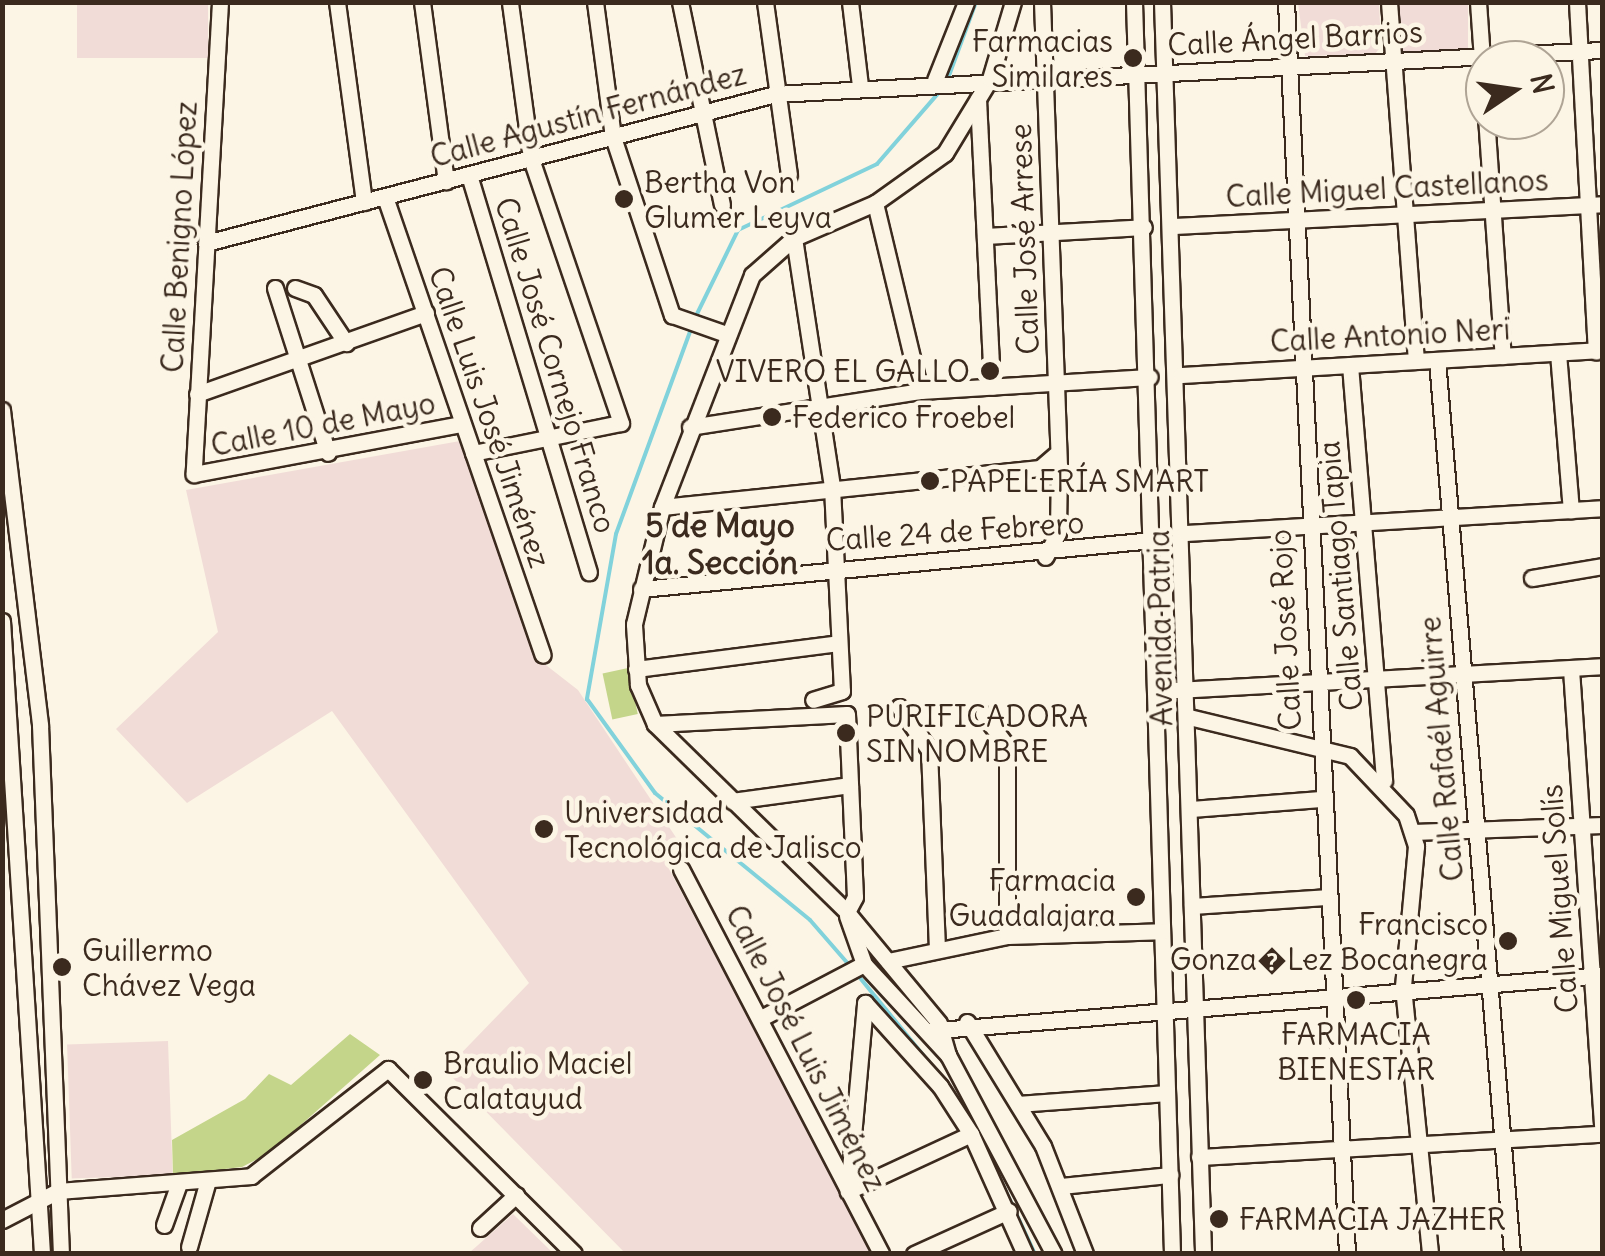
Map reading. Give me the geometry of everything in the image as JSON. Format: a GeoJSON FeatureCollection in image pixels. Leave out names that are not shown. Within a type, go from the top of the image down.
{"type":"FeatureCollection","features":[{"type":"Feature","properties":{"kind":"street","name":"Calle Benigno López"},"geometry":{"type":"LineString","coordinates":[[194,474],[220,2]]}},
{"type":"Feature","properties":{"kind":"street"},"geometry":{"type":"LineString","coordinates":[[337,2],[364,202]]}},
{"type":"Feature","properties":{"kind":"street"},"geometry":{"type":"LineString","coordinates":[[422,2],[446,180]]}},
{"type":"Feature","properties":{"kind":"street"},"geometry":{"type":"LineString","coordinates":[[473,453],[620,427],[532,158],[510,2]]}},
{"type":"Feature","properties":{"kind":"street"},"geometry":{"type":"LineString","coordinates":[[595,2],[613,137],[680,319],[716,331]]}},
{"type":"Feature","properties":{"kind":"street"},"geometry":{"type":"LineString","coordinates":[[680,2],[696,114],[722,205]]}},
{"type":"Feature","properties":{"kind":"street"},"geometry":{"type":"LineString","coordinates":[[764,2],[789,174]]}},
{"type":"Feature","properties":{"kind":"street"},"geometry":{"type":"LineString","coordinates":[[850,2],[860,86]]}},
{"type":"Feature","properties":{"kind":"street"},"geometry":{"type":"LineString","coordinates":[[938,80],[966,2]]}},
{"type":"Feature","properties":{"kind":"street"},"geometry":{"type":"LineString","coordinates":[[1013,2],[978,99],[945,154],[875,202],[794,238],[752,275],[716,331],[690,427],[662,507],[642,590],[636,669],[655,724],[847,912],[888,960],[933,1027],[1054,1254]]}},
{"type":"Feature","properties":{"kind":"street","name":"Calle José Arrese"},"geometry":{"type":"LineString","coordinates":[[1042,2],[1058,533],[1046,557]]}},
{"type":"Feature","properties":{"kind":"street","name":"Avenida Patria"},"geometry":{"type":"LineString","coordinates":[[1134,2],[1150,377],[1172,1254]]}},
{"type":"Feature","properties":{"kind":"street","name":"Avenida Patria"},"geometry":{"type":"LineString","coordinates":[[1162,2],[1181,376],[1203,1254]]}},
{"type":"Feature","properties":{"kind":"street","name":"Calle José Rojo"},"geometry":{"type":"LineString","coordinates":[[1286,2],[1321,799],[1347,1254]]}},
{"type":"Feature","properties":{"kind":"street"},"geometry":{"type":"LineString","coordinates":[[1389,2],[1416,362]]}},
{"type":"Feature","properties":{"kind":"street"},"geometry":{"type":"LineString","coordinates":[[1478,2],[1479,40]]}},
{"type":"Feature","properties":{"kind":"street"},"geometry":{"type":"LineString","coordinates":[[1577,2],[1595,204],[1599,351]]}},
{"type":"Feature","properties":{"kind":"street","name":"Calle Ángel Barrios"},"geometry":{"type":"LineString","coordinates":[[1565,53],[1602,50]]}},
{"type":"Feature","properties":{"kind":"street","name":"Calle Ángel Barrios"},"geometry":{"type":"LineString","coordinates":[[985,78],[1288,68],[1465,57]]}},
{"type":"Feature","properties":{"kind":"street","name":"Calle Agustín Fernández"},"geometry":{"type":"LineString","coordinates":[[206,243],[775,94],[985,78]]}},
{"type":"Feature","properties":{"kind":"street"},"geometry":{"type":"LineString","coordinates":[[978,99],[992,387]]}},
{"type":"Feature","properties":{"kind":"street"},"geometry":{"type":"LineString","coordinates":[[1486,140],[1503,356]]}},
{"type":"Feature","properties":{"kind":"street","name":"Calle José Cornejo Franco"},"geometry":{"type":"LineString","coordinates":[[469,175],[553,439],[589,572]]}},
{"type":"Feature","properties":{"kind":"street","name":"Calle Luis José Jiménez"},"geometry":{"type":"LineString","coordinates":[[385,197],[542,655]]}},
{"type":"Feature","properties":{"kind":"street"},"geometry":{"type":"LineString","coordinates":[[875,202],[920,391]]}},
{"type":"Feature","properties":{"kind":"street","name":"Calle Miguel Castellanos"},"geometry":{"type":"LineString","coordinates":[[1174,226],[1405,218],[1595,204]]}},
{"type":"Feature","properties":{"kind":"street"},"geometry":{"type":"LineString","coordinates":[[985,236],[1144,227]]}},
{"type":"Feature","properties":{"kind":"street"},"geometry":{"type":"LineString","coordinates":[[794,238],[832,486],[841,695],[813,700]]}},
{"type":"Feature","properties":{"kind":"street"},"geometry":{"type":"LineString","coordinates":[[275,288],[328,453]]}},
{"type":"Feature","properties":{"kind":"street"},"geometry":{"type":"LineString","coordinates":[[295,288],[314,295],[346,342]]}},
{"type":"Feature","properties":{"kind":"street"},"geometry":{"type":"LineString","coordinates":[[197,394],[426,313]]}},
{"type":"Feature","properties":{"kind":"street","name":"Calle Antonio Neri"},"geometry":{"type":"LineString","coordinates":[[1181,376],[1599,351]]}},
{"type":"Feature","properties":{"kind":"street"},"geometry":{"type":"LineString","coordinates":[[1558,353],[1572,510]]}},
{"type":"Feature","properties":{"kind":"street","name":"Calle Rafaél Aguirre"},"geometry":{"type":"LineString","coordinates":[[1437,360],[1512,1254]]}},
{"type":"Feature","properties":{"kind":"street","name":"Calle Santiago Tapia"},"geometry":{"type":"LineString","coordinates":[[1350,366],[1384,782]]}},
{"type":"Feature","properties":{"kind":"street"},"geometry":{"type":"LineString","coordinates":[[690,427],[822,402],[920,391],[1150,377]]}},
{"type":"Feature","properties":{"kind":"street"},"geometry":{"type":"LineString","coordinates":[[2,410],[27,616],[60,1254]]}},
{"type":"Feature","properties":{"kind":"street","name":"Calle 10 de Mayo"},"geometry":{"type":"LineString","coordinates":[[194,474],[328,453],[462,424]]}},
{"type":"Feature","properties":{"kind":"street"},"geometry":{"type":"LineString","coordinates":[[662,507],[832,486],[1040,468],[1055,455]]}},
{"type":"Feature","properties":{"kind":"street"},"geometry":{"type":"LineString","coordinates":[[1040,468],[1057,480]]}},
{"type":"Feature","properties":{"kind":"street"},"geometry":{"type":"LineString","coordinates":[[1186,533],[1602,508]]}},
{"type":"Feature","properties":{"kind":"street"},"geometry":{"type":"LineString","coordinates":[[1058,533],[1078,552]]}},
{"type":"Feature","properties":{"kind":"street","name":"Calle 24 de Febrero"},"geometry":{"type":"LineString","coordinates":[[642,590],[835,565],[1046,557],[1152,540]]}},
{"type":"Feature","properties":{"kind":"street"},"geometry":{"type":"LineString","coordinates":[[1532,578],[1602,566]]}},
{"type":"Feature","properties":{"kind":"street"},"geometry":{"type":"LineString","coordinates":[[27,616],[2,619],[42,1254]]}},
{"type":"Feature","properties":{"kind":"street"},"geometry":{"type":"LineString","coordinates":[[636,669],[838,643]]}},
{"type":"Feature","properties":{"kind":"street"},"geometry":{"type":"LineString","coordinates":[[1157,691],[1462,678],[1602,666]]}},
{"type":"Feature","properties":{"kind":"street","name":"Calle Miguel Solís"},"geometry":{"type":"LineString","coordinates":[[1571,668],[1596,975],[1602,1126]]}},
{"type":"Feature","properties":{"kind":"street"},"geometry":{"type":"LineString","coordinates":[[899,707],[930,750],[937,946]]}},
{"type":"Feature","properties":{"kind":"street"},"geometry":{"type":"LineString","coordinates":[[655,724],[848,714],[855,896],[847,912],[855,969],[933,1027],[1194,1002],[1596,975]]}},
{"type":"Feature","properties":{"kind":"street"},"geometry":{"type":"LineString","coordinates":[[983,714],[1007,746],[1007,936]]}},
{"type":"Feature","properties":{"kind":"street"},"geometry":{"type":"LineString","coordinates":[[1189,718],[1319,747],[1384,782],[1414,832],[1403,987],[1423,1143],[1430,1254]]}},
{"type":"Feature","properties":{"kind":"street"},"geometry":{"type":"LineString","coordinates":[[732,802],[850,785]]}},
{"type":"Feature","properties":{"kind":"street"},"geometry":{"type":"LineString","coordinates":[[1190,808],[1321,799]]}},
{"type":"Feature","properties":{"kind":"street"},"geometry":{"type":"LineString","coordinates":[[1414,832],[1602,824]]}},
{"type":"Feature","properties":{"kind":"street","name":"Calle José Luis Jiménez"},"geometry":{"type":"LineString","coordinates":[[681,868],[763,1017],[881,1254]]}},
{"type":"Feature","properties":{"kind":"street"},"geometry":{"type":"LineString","coordinates":[[1192,906],[1326,897]]}},
{"type":"Feature","properties":{"kind":"street"},"geometry":{"type":"LineString","coordinates":[[888,960],[937,946],[1007,936],[1162,931]]}},
{"type":"Feature","properties":{"kind":"street"},"geometry":{"type":"LineString","coordinates":[[763,1017],[855,969]]}},
{"type":"Feature","properties":{"kind":"street"},"geometry":{"type":"LineString","coordinates":[[970,1134],[848,1190],[865,1003],[898,1031],[970,1134],[1026,1254]]}},
{"type":"Feature","properties":{"kind":"street"},"geometry":{"type":"LineString","coordinates":[[967,1022],[1018,1104],[1062,1186],[1084,1254]]}},
{"type":"Feature","properties":{"kind":"street"},"geometry":{"type":"LineString","coordinates":[[2,1220],[39,1195],[58,1191],[207,1184],[262,1170],[381,1070],[574,1254]]}},
{"type":"Feature","properties":{"kind":"street"},"geometry":{"type":"LineString","coordinates":[[1018,1104],[1167,1093]]}},
{"type":"Feature","properties":{"kind":"street"},"geometry":{"type":"LineString","coordinates":[[1199,1157],[1602,1134]]}},
{"type":"Feature","properties":{"kind":"street"},"geometry":{"type":"LineString","coordinates":[[1062,1186],[1170,1175]]}},
{"type":"Feature","properties":{"kind":"street"},"geometry":{"type":"LineString","coordinates":[[188,1247],[207,1184]]}},
{"type":"Feature","properties":{"kind":"street"},"geometry":{"type":"LineString","coordinates":[[164,1225],[178,1186]]}},
{"type":"Feature","properties":{"kind":"street"},"geometry":{"type":"LineString","coordinates":[[480,1228],[516,1195]]}},
{"type":"Feature","properties":{"kind":"street"},"geometry":{"type":"LineString","coordinates":[[914,1254],[1009,1211]]}},
{"type":"Feature","properties":{"kind":"shaded area"},"geometry":{"type":"Polygon","coordinates":[[[77,2],[208,2],[208,58],[77,58],[77,2]]]}},
{"type":"Feature","properties":{"kind":"shaded area"},"geometry":{"type":"Polygon","coordinates":[[[1298,3],[1379,3],[1381,46],[1375,54],[1305,56],[1298,3]]]}},
{"type":"Feature","properties":{"kind":"shaded area"},"geometry":{"type":"Polygon","coordinates":[[[1399,3],[1468,3],[1465,51],[1399,51],[1399,3]]]}},
{"type":"Feature","properties":{"kind":"shaded area","name":"Universidad Tecnológica de Jalisco"},"geometry":{"type":"Polygon","coordinates":[[[460,441],[533,655],[578,690],[687,854],[668,867],[872,1253],[625,1253],[445,1070],[529,983],[332,711],[187,803],[116,729],[218,632],[186,490],[460,441]]]}},
{"type":"Feature","properties":{"kind":"shaded area"},"geometry":{"type":"Polygon","coordinates":[[[168,1041],[173,1175],[72,1178],[67,1045],[168,1041]]]}},
{"type":"Feature","properties":{"kind":"shaded area"},"geometry":{"type":"Polygon","coordinates":[[[513,1214],[553,1253],[469,1253],[513,1214]]]}},
{"type":"Feature","properties":{"kind":"green space"},"geometry":{"type":"Polygon","coordinates":[[[628,668],[638,714],[612,719],[603,673],[628,668]]]}},
{"type":"Feature","properties":{"kind":"green space"},"geometry":{"type":"Polygon","coordinates":[[[350,1034],[380,1055],[269,1153],[242,1167],[173,1175],[172,1140],[245,1099],[269,1074],[291,1085],[350,1034]]]}},
{"type":"Feature","properties":{"kind":"waterway"},"geometry":{"type":"LineString","coordinates":[[947,81],[976,2]]}},
{"type":"Feature","properties":{"kind":"waterway"},"geometry":{"type":"LineString","coordinates":[[694,320],[738,230],[877,164],[942,89]]}},
{"type":"Feature","properties":{"kind":"waterway"},"geometry":{"type":"LineString","coordinates":[[691,329],[616,534],[587,699],[655,793],[810,920],[850,966]]}},
{"type":"Feature","properties":{"kind":"waterway"},"geometry":{"type":"LineString","coordinates":[[856,973],[942,1078]]}},
{"type":"Feature","properties":{"kind":"waterway"},"geometry":{"type":"LineString","coordinates":[[995,1168],[1035,1254]]}},
{"type":"Feature","properties":{"kind":"place","name":"Farmacias Similares"},"geometry":{"type":"Point","coordinates":[1133,58]}},
{"type":"Feature","properties":{"kind":"place","name":"Bertha Von Glumer Leyva"},"geometry":{"type":"Point","coordinates":[624,199]}},
{"type":"Feature","properties":{"kind":"place","name":"VIVERO EL GALLO"},"geometry":{"type":"Point","coordinates":[990,371]}},
{"type":"Feature","properties":{"kind":"place","name":"Federico Froebel"},"geometry":{"type":"Point","coordinates":[772,417]}},
{"type":"Feature","properties":{"kind":"place","name":"PAPELERÍA SMART"},"geometry":{"type":"Point","coordinates":[930,481]}},
{"type":"Feature","properties":{"kind":"place","name":"PURIFICADORA SIN NOMBRE"},"geometry":{"type":"Point","coordinates":[846,733]}},
{"type":"Feature","properties":{"kind":"place","name":"Universidad Tecnológica de Jalisco"},"geometry":{"type":"Point","coordinates":[544,829]}},
{"type":"Feature","properties":{"kind":"place","name":"Farmacia Guadalajara"},"geometry":{"type":"Point","coordinates":[1136,897]}},
{"type":"Feature","properties":{"kind":"place","name":"Francisco Gonza�Lez Bocanegra"},"geometry":{"type":"Point","coordinates":[1508,941]}},
{"type":"Feature","properties":{"kind":"place","name":"Guillermo Chávez Vega"},"geometry":{"type":"Point","coordinates":[62,967]}},
{"type":"Feature","properties":{"kind":"place","name":"FARMACIA BIENESTAR"},"geometry":{"type":"Point","coordinates":[1356,1000]}},
{"type":"Feature","properties":{"kind":"place","name":"Braulio Maciel Calatayud"},"geometry":{"type":"Point","coordinates":[423,1080]}},
{"type":"Feature","properties":{"kind":"place","name":"FARMACIA JAZHER"},"geometry":{"type":"Point","coordinates":[1219,1219]}},
{"type":"Feature","properties":{"kind":"district","name":"5 de Mayo 1a. Sección"},"geometry":{"type":"Point","coordinates":[720,546]}}]}
